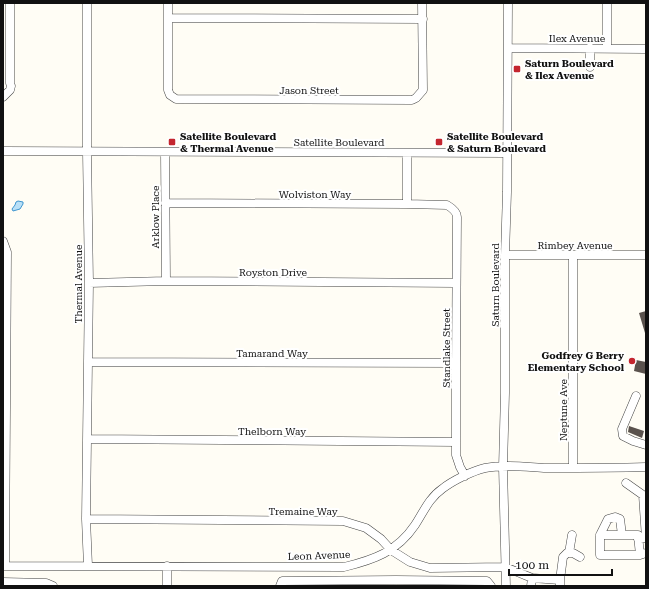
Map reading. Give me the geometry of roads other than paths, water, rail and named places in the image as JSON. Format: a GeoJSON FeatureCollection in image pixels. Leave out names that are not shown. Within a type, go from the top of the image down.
{"type":"FeatureCollection","features":[{"type":"Feature","properties":{"kind":"street"},"geometry":{"type":"LineString","coordinates":[[3,97],[10,90],[11,86],[6,20],[10,3]]}},
{"type":"Feature","properties":{"kind":"street","name":"Thermal Avenue"},"geometry":{"type":"LineString","coordinates":[[87,3],[89,283],[86,519],[88,566]]}},
{"type":"Feature","properties":{"kind":"street"},"geometry":{"type":"LineString","coordinates":[[168,3],[168,18],[423,19],[422,3]]}},
{"type":"Feature","properties":{"kind":"street","name":"Saturn Boulevard"},"geometry":{"type":"LineString","coordinates":[[506,586],[503,467],[505,393],[508,3]]}},
{"type":"Feature","properties":{"kind":"street"},"geometry":{"type":"LineString","coordinates":[[607,3],[607,48]]}},
{"type":"Feature","properties":{"kind":"street","name":"Jason Street"},"geometry":{"type":"LineString","coordinates":[[168,18],[168,90],[170,95],[176,99],[412,100],[416,98],[423,90],[423,19]]}},
{"type":"Feature","properties":{"kind":"street","name":"Ilex Avenue"},"geometry":{"type":"LineString","coordinates":[[508,48],[646,48]]}},
{"type":"Feature","properties":{"kind":"street"},"geometry":{"type":"LineString","coordinates":[[590,48],[590,67]]}},
{"type":"Feature","properties":{"kind":"street","name":"Satellite Boulevard"},"geometry":{"type":"LineString","coordinates":[[3,151],[507,153]]}},
{"type":"Feature","properties":{"kind":"street","name":"Arklow Place"},"geometry":{"type":"LineString","coordinates":[[165,152],[166,281]]}},
{"type":"Feature","properties":{"kind":"street"},"geometry":{"type":"LineString","coordinates":[[407,153],[407,204]]}},
{"type":"Feature","properties":{"kind":"street","name":"Wolviston Way"},"geometry":{"type":"LineString","coordinates":[[165,203],[447,205],[457,214],[457,218]]}},
{"type":"Feature","properties":{"kind":"street","name":"Standlake Street"},"geometry":{"type":"LineString","coordinates":[[457,218],[456,456],[465,476]]}},
{"type":"Feature","properties":{"kind":"street"},"geometry":{"type":"LineString","coordinates":[[3,242],[7,252],[4,566]]}},
{"type":"Feature","properties":{"kind":"street","name":"Neptune Ave"},"geometry":{"type":"LineString","coordinates":[[573,255],[574,468]]}},
{"type":"Feature","properties":{"kind":"street","name":"Rimbey Avenue"},"geometry":{"type":"LineString","coordinates":[[505,256],[646,255]]}},
{"type":"Feature","properties":{"kind":"street","name":"Royston Drive"},"geometry":{"type":"LineString","coordinates":[[89,283],[166,281],[456,283]]}},
{"type":"Feature","properties":{"kind":"street","name":"Tamarand Way"},"geometry":{"type":"LineString","coordinates":[[88,362],[456,363]]}},
{"type":"Feature","properties":{"kind":"street"},"geometry":{"type":"LineString","coordinates":[[636,396],[622,428],[623,436],[646,445]]}},
{"type":"Feature","properties":{"kind":"street","name":"Thelborn Way"},"geometry":{"type":"LineString","coordinates":[[88,439],[456,442]]}},
{"type":"Feature","properties":{"kind":"street","name":"Leon Avenue"},"geometry":{"type":"LineString","coordinates":[[4,566],[344,567],[364,562],[391,550],[415,526],[426,505],[440,489],[465,476],[485,468],[646,467]]}},
{"type":"Feature","properties":{"kind":"street"},"geometry":{"type":"LineString","coordinates":[[626,483],[643,495],[646,538],[638,539]]}},
{"type":"Feature","properties":{"kind":"street"},"geometry":{"type":"LineString","coordinates":[[600,534],[622,535],[638,535],[643,554],[600,555],[600,534],[608,519],[615,517],[620,519],[622,535]]}},
{"type":"Feature","properties":{"kind":"street","name":"Tremaine Way"},"geometry":{"type":"LineString","coordinates":[[86,519],[343,521],[366,528],[381,539],[391,550],[410,562],[430,568],[505,567]]}},
{"type":"Feature","properties":{"kind":"street"},"geometry":{"type":"LineString","coordinates":[[569,553],[572,534]]}},
{"type":"Feature","properties":{"kind":"street"},"geometry":{"type":"LineString","coordinates":[[505,567],[532,582],[560,583],[563,557],[567,553],[573,553],[580,558]]}},
{"type":"Feature","properties":{"kind":"street"},"geometry":{"type":"LineString","coordinates":[[167,566],[167,586]]}},
{"type":"Feature","properties":{"kind":"street"},"geometry":{"type":"LineString","coordinates":[[280,586],[282,581],[396,583],[487,581],[490,586]]}},
{"type":"Feature","properties":{"kind":"street"},"geometry":{"type":"LineString","coordinates":[[3,582],[46,583],[53,586]]}},
{"type":"Feature","properties":{"kind":"water"},"geometry":{"type":"Polygon","coordinates":[[[18,201],[23,202],[23,204],[20,209],[13,211],[12,209],[18,201]]]}},
{"type":"Feature","properties":{"kind":"place","name":"Saturn Boulevard & Ilex Avenue"},"geometry":{"type":"Point","coordinates":[517,69]}},
{"type":"Feature","properties":{"kind":"place","name":"Satellite Boulevard & Thermal Avenue"},"geometry":{"type":"Point","coordinates":[172,142]}},
{"type":"Feature","properties":{"kind":"place","name":"Satellite Boulevard & Saturn Boulevard"},"geometry":{"type":"Point","coordinates":[439,142]}},
{"type":"Feature","properties":{"kind":"place","name":"Godfrey G Berry Elementary School"},"geometry":{"type":"Point","coordinates":[632,361]}}]}
